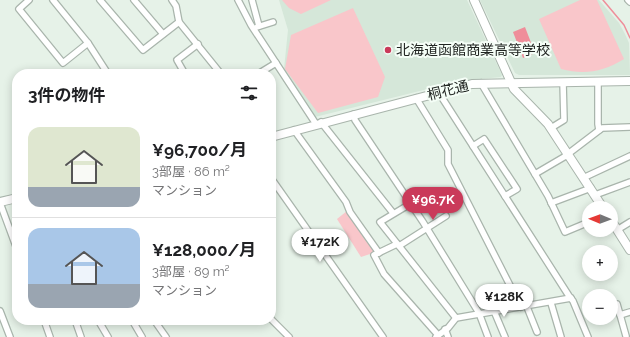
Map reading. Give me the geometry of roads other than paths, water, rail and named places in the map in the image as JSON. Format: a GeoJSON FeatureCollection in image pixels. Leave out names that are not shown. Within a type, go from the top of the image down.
{"type":"FeatureCollection","features":[{"type":"Feature","properties":{"kind":"street"},"geometry":{"type":"LineString","coordinates":[[29,0],[19,8],[64,63],[88,43]]}},
{"type":"Feature","properties":{"kind":"street"},"geometry":{"type":"LineString","coordinates":[[53,0],[88,43],[105,69]]}},
{"type":"Feature","properties":{"kind":"street"},"geometry":{"type":"LineString","coordinates":[[100,0],[143,50],[179,22]]}},
{"type":"Feature","properties":{"kind":"street"},"geometry":{"type":"LineString","coordinates":[[134,0],[163,34]]}},
{"type":"Feature","properties":{"kind":"street"},"geometry":{"type":"LineString","coordinates":[[172,0],[176,6],[179,22],[217,69]]}},
{"type":"Feature","properties":{"kind":"street"},"geometry":{"type":"LineString","coordinates":[[238,0],[253,29],[319,123],[393,213]]}},
{"type":"Feature","properties":{"kind":"street"},"geometry":{"type":"LineString","coordinates":[[252,0],[259,26]]}},
{"type":"Feature","properties":{"kind":"street"},"geometry":{"type":"LineString","coordinates":[[474,0],[518,94],[551,128],[599,201]]}},
{"type":"Feature","properties":{"kind":"street"},"geometry":{"type":"LineString","coordinates":[[253,29],[273,22]]}},
{"type":"Feature","properties":{"kind":"street"},"geometry":{"type":"LineString","coordinates":[[182,69],[177,60],[198,44]]}},
{"type":"Feature","properties":{"kind":"street"},"geometry":{"type":"LineString","coordinates":[[266,69],[276,63]]}},
{"type":"Feature","properties":{"kind":"street"},"geometry":{"type":"LineString","coordinates":[[598,81],[599,130]]}},
{"type":"Feature","properties":{"kind":"street","name":"桐花通"},"geometry":{"type":"LineString","coordinates":[[276,135],[439,92],[481,83],[630,81]]}},
{"type":"Feature","properties":{"kind":"street"},"geometry":{"type":"LineString","coordinates":[[551,128],[564,120],[564,82]]}},
{"type":"Feature","properties":{"kind":"street"},"geometry":{"type":"LineString","coordinates":[[481,83],[552,203],[565,232],[582,225]]}},
{"type":"Feature","properties":{"kind":"street"},"geometry":{"type":"LineString","coordinates":[[439,92],[571,298],[588,337]]}},
{"type":"Feature","properties":{"kind":"street"},"geometry":{"type":"LineString","coordinates":[[416,98],[448,150],[448,164],[537,332]]}},
{"type":"Feature","properties":{"kind":"street"},"geometry":{"type":"LineString","coordinates":[[354,114],[355,120],[427,228],[479,314],[488,337]]}},
{"type":"Feature","properties":{"kind":"street"},"geometry":{"type":"LineString","coordinates":[[535,174],[568,154],[602,128],[630,127]]}},
{"type":"Feature","properties":{"kind":"street"},"geometry":{"type":"LineString","coordinates":[[294,130],[346,202],[350,212],[379,253]]}},
{"type":"Feature","properties":{"kind":"street"},"geometry":{"type":"LineString","coordinates":[[473,146],[484,138],[517,189],[505,196]]}},
{"type":"Feature","properties":{"kind":"street"},"geometry":{"type":"LineString","coordinates":[[584,178],[630,156]]}},
{"type":"Feature","properties":{"kind":"street"},"geometry":{"type":"LineString","coordinates":[[552,203],[630,182]]}},
{"type":"Feature","properties":{"kind":"street"},"geometry":{"type":"LineString","coordinates":[[276,185],[383,337]]}},
{"type":"Feature","properties":{"kind":"street"},"geometry":{"type":"LineString","coordinates":[[12,199],[0,202],[12,234]]}},
{"type":"Feature","properties":{"kind":"street"},"geometry":{"type":"LineString","coordinates":[[410,204],[380,222],[456,318]]}},
{"type":"Feature","properties":{"kind":"street"},"geometry":{"type":"LineString","coordinates":[[446,216],[398,245],[374,255],[384,274],[437,336],[456,318],[551,303],[571,298]]}},
{"type":"Feature","properties":{"kind":"street"},"geometry":{"type":"LineString","coordinates":[[618,229],[630,222]]}},
{"type":"Feature","properties":{"kind":"street"},"geometry":{"type":"LineString","coordinates":[[618,232],[630,250]]}},
{"type":"Feature","properties":{"kind":"street"},"geometry":{"type":"LineString","coordinates":[[551,303],[561,337]]}},
{"type":"Feature","properties":{"kind":"street"},"geometry":{"type":"LineString","coordinates":[[618,308],[626,336]]}},
{"type":"Feature","properties":{"kind":"street"},"geometry":{"type":"LineString","coordinates":[[0,311],[1,319],[10,337]]}},
{"type":"Feature","properties":{"kind":"street"},"geometry":{"type":"LineString","coordinates":[[494,311],[504,337]]}},
{"type":"Feature","properties":{"kind":"street"},"geometry":{"type":"LineString","coordinates":[[620,315],[630,312]]}},
{"type":"Feature","properties":{"kind":"street"},"geometry":{"type":"LineString","coordinates":[[276,324],[289,337]]}},
{"type":"Feature","properties":{"kind":"street"},"geometry":{"type":"LineString","coordinates":[[46,325],[50,337]]}},
{"type":"Feature","properties":{"kind":"street"},"geometry":{"type":"LineString","coordinates":[[77,325],[81,337]]}},
{"type":"Feature","properties":{"kind":"street"},"geometry":{"type":"LineString","coordinates":[[101,325],[108,337]]}},
{"type":"Feature","properties":{"kind":"street"},"geometry":{"type":"LineString","coordinates":[[135,325],[142,337]]}},
{"type":"Feature","properties":{"kind":"street"},"geometry":{"type":"LineString","coordinates":[[158,325],[166,337]]}},
{"type":"Feature","properties":{"kind":"street"},"geometry":{"type":"LineString","coordinates":[[445,329],[448,337]]}},
{"type":"Feature","properties":{"kind":"waterway"},"geometry":{"type":"LineString","coordinates":[[603,0],[624,25],[630,38]]}},
{"type":"Feature","properties":{"kind":"place","name":"北海道函館商業高等学校"},"geometry":{"type":"Point","coordinates":[388,50]}}]}
